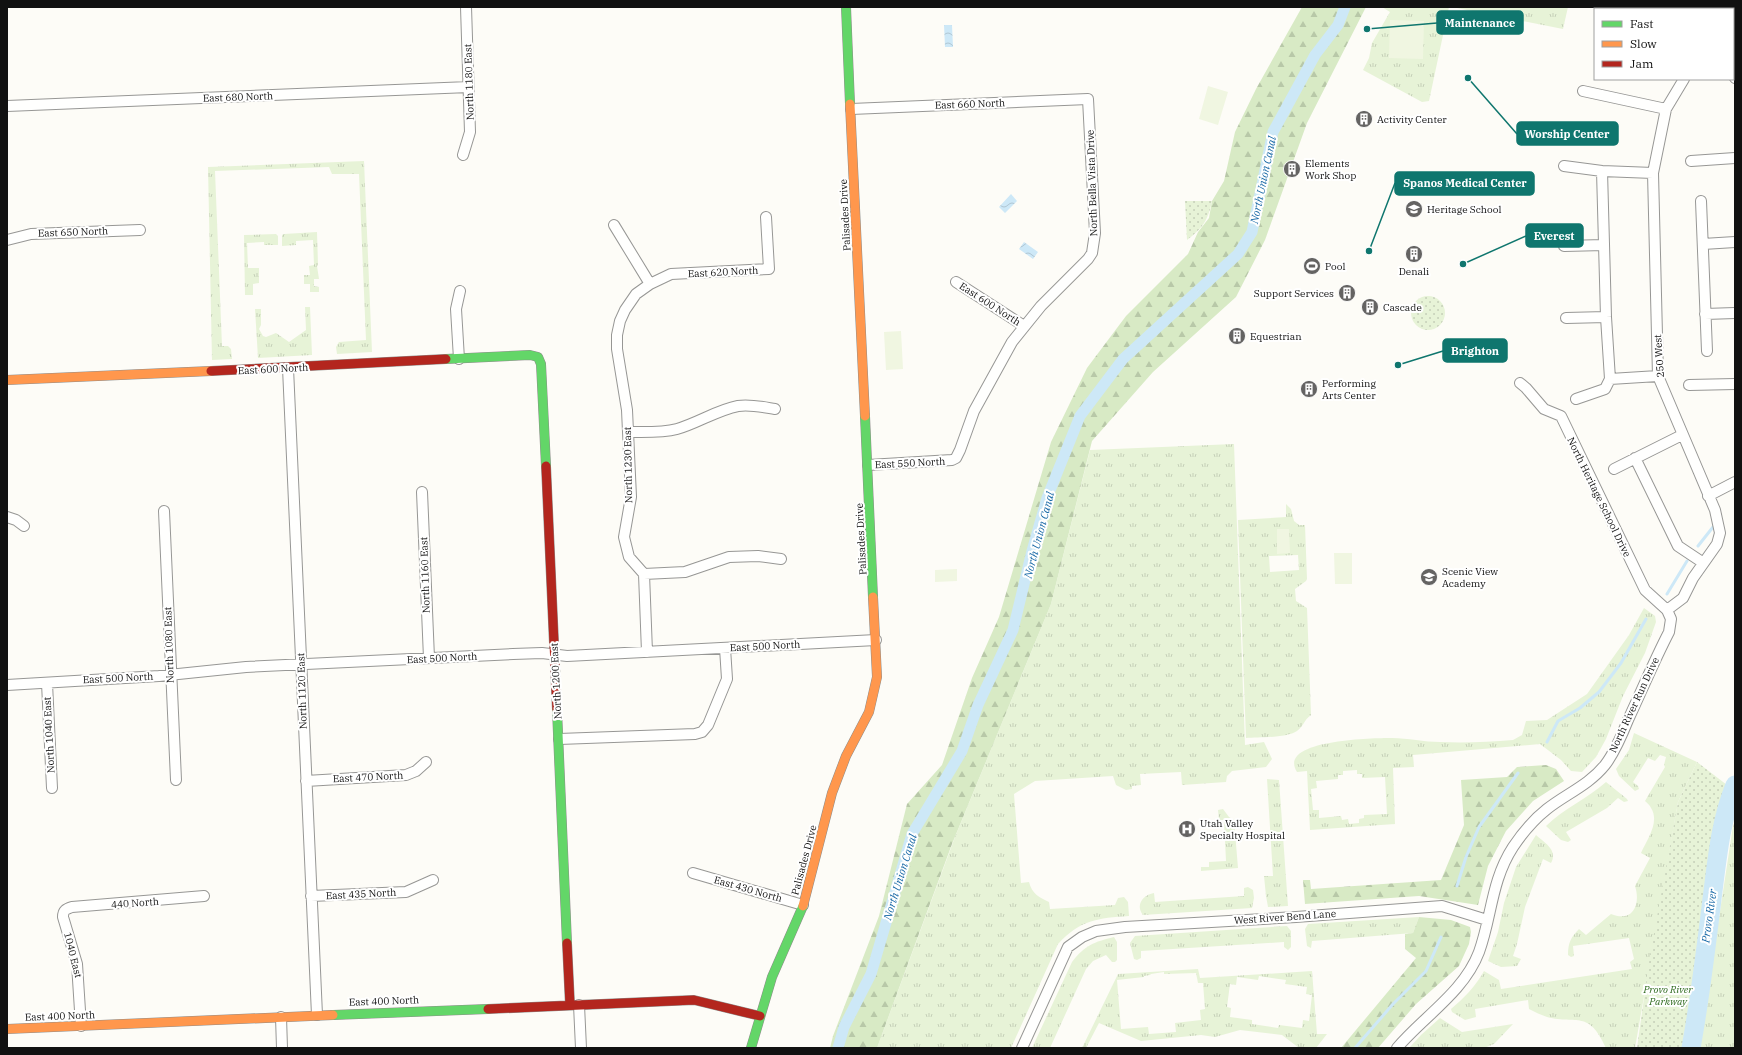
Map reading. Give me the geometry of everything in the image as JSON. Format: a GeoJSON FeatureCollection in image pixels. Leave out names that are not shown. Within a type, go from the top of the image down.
{"type":"FeatureCollection","features":[{"type":"Feature","properties":{"kind":"street","name":"North 1180 East"},"geometry":{"type":"LineString","coordinates":[[463,155],[470,132],[466,7]]}},
{"type":"Feature","properties":{"kind":"street","name":"Palisades Drive"},"geometry":{"type":"LineString","coordinates":[[751,1048],[779,959],[803,906],[832,793],[846,756],[869,712],[874,699],[877,677],[846,7]]}},
{"type":"Feature","properties":{"kind":"street","name":"250 West"},"geometry":{"type":"LineString","coordinates":[[1669,614],[1683,598],[1702,562],[1717,544],[1720,533],[1715,510],[1658,376],[1653,173],[1666,109],[1683,80]]}},
{"type":"Feature","properties":{"kind":"street","name":"East 680 North"},"geometry":{"type":"LineString","coordinates":[[7,106],[469,87]]}},
{"type":"Feature","properties":{"kind":"street"},"geometry":{"type":"LineString","coordinates":[[1583,92],[1666,109]]}},
{"type":"Feature","properties":{"kind":"street","name":"East 660 North"},"geometry":{"type":"LineString","coordinates":[[851,109],[1088,99]]}},
{"type":"Feature","properties":{"kind":"street","name":"North Bella Vista Drive"},"geometry":{"type":"LineString","coordinates":[[952,460],[956,458],[960,450],[974,411],[1003,357],[1024,326],[1041,306],[1088,259],[1092,253],[1095,233],[1088,99]]}},
{"type":"Feature","properties":{"kind":"street"},"geometry":{"type":"LineString","coordinates":[[1691,161],[1735,158]]}},
{"type":"Feature","properties":{"kind":"street"},"geometry":{"type":"LineString","coordinates":[[1564,166],[1602,171],[1653,173]]}},
{"type":"Feature","properties":{"kind":"street"},"geometry":{"type":"LineString","coordinates":[[1576,399],[1606,390],[1610,379],[1606,317],[1602,171]]}},
{"type":"Feature","properties":{"kind":"street"},"geometry":{"type":"LineString","coordinates":[[1702,201],[1707,351]]}},
{"type":"Feature","properties":{"kind":"street","name":"East 620 North"},"geometry":{"type":"LineString","coordinates":[[650,284],[671,274],[769,270],[766,217]]}},
{"type":"Feature","properties":{"kind":"street"},"geometry":{"type":"LineString","coordinates":[[614,225],[650,284]]}},
{"type":"Feature","properties":{"kind":"street","name":"East 650 North"},"geometry":{"type":"LineString","coordinates":[[7,240],[31,234],[140,230]]}},
{"type":"Feature","properties":{"kind":"street"},"geometry":{"type":"LineString","coordinates":[[1703,244],[1735,242]]}},
{"type":"Feature","properties":{"kind":"street"},"geometry":{"type":"LineString","coordinates":[[1564,246],[1604,245]]}},
{"type":"Feature","properties":{"kind":"street","name":"East 600 North"},"geometry":{"type":"LineString","coordinates":[[956,282],[1024,326]]}},
{"type":"Feature","properties":{"kind":"street","name":"North 1230 East"},"geometry":{"type":"LineString","coordinates":[[644,574],[628,557],[625,546],[624,536],[631,497],[624,385],[617,349],[617,333],[620,321],[631,301],[636,294],[650,284]]}},
{"type":"Feature","properties":{"kind":"street"},"geometry":{"type":"LineString","coordinates":[[459,359],[456,309],[460,291]]}},
{"type":"Feature","properties":{"kind":"street"},"geometry":{"type":"LineString","coordinates":[[1705,314],[1735,313]]}},
{"type":"Feature","properties":{"kind":"street"},"geometry":{"type":"LineString","coordinates":[[1566,318],[1606,317]]}},
{"type":"Feature","properties":{"kind":"street","name":"East 600 North"},"geometry":{"type":"LineString","coordinates":[[7,380],[288,368],[530,355],[538,357]]}},
{"type":"Feature","properties":{"kind":"street","name":"North 1200 East"},"geometry":{"type":"LineString","coordinates":[[538,357],[541,371],[554,654],[575,1005],[581,1048]]}},
{"type":"Feature","properties":{"kind":"street","name":"North 1120 East"},"geometry":{"type":"LineString","coordinates":[[288,368],[316,1015]]}},
{"type":"Feature","properties":{"kind":"street"},"geometry":{"type":"LineString","coordinates":[[1610,379],[1658,376]]}},
{"type":"Feature","properties":{"kind":"street","name":"North Heritage School Drive"},"geometry":{"type":"LineString","coordinates":[[1520,383],[1544,409],[1561,416],[1645,590],[1669,614]]}},
{"type":"Feature","properties":{"kind":"street"},"geometry":{"type":"LineString","coordinates":[[1689,386],[1735,384]]}},
{"type":"Feature","properties":{"kind":"street"},"geometry":{"type":"LineString","coordinates":[[628,432],[668,431],[678,429],[737,406],[775,409]]}},
{"type":"Feature","properties":{"kind":"street"},"geometry":{"type":"LineString","coordinates":[[1614,469],[1682,435]]}},
{"type":"Feature","properties":{"kind":"street"},"geometry":{"type":"LineString","coordinates":[[1635,458],[1678,546],[1702,562]]}},
{"type":"Feature","properties":{"kind":"street","name":"East 550 North"},"geometry":{"type":"LineString","coordinates":[[868,465],[952,460]]}},
{"type":"Feature","properties":{"kind":"street"},"geometry":{"type":"LineString","coordinates":[[1708,496],[1735,482]]}},
{"type":"Feature","properties":{"kind":"street","name":"North 1160 East"},"geometry":{"type":"LineString","coordinates":[[422,492],[429,658]]}},
{"type":"Feature","properties":{"kind":"street","name":"North 1080 East"},"geometry":{"type":"LineString","coordinates":[[164,511],[170,675],[176,780]]}},
{"type":"Feature","properties":{"kind":"street"},"geometry":{"type":"LineString","coordinates":[[7,517],[16,520],[24,526]]}},
{"type":"Feature","properties":{"kind":"street"},"geometry":{"type":"LineString","coordinates":[[647,652],[644,574],[685,572],[719,559],[735,556],[758,556],[781,559]]}},
{"type":"Feature","properties":{"kind":"street","name":"North River Run Drive"},"geometry":{"type":"LineString","coordinates":[[1397,1048],[1410,1032],[1452,993],[1467,974],[1479,953],[1492,897],[1503,865],[1527,826],[1548,808],[1590,781],[1605,765],[1616,746],[1669,632],[1669,614]]}},
{"type":"Feature","properties":{"kind":"street","name":"East 500 North"},"geometry":{"type":"LineString","coordinates":[[7,685],[170,675],[235,668],[301,664],[514,654],[554,654],[567,656],[876,640]]}},
{"type":"Feature","properties":{"kind":"street"},"geometry":{"type":"LineString","coordinates":[[559,740],[689,734],[702,732],[708,725],[727,679],[726,648]]}},
{"type":"Feature","properties":{"kind":"street","name":"North 1040 East"},"geometry":{"type":"LineString","coordinates":[[47,683],[52,788]]}},
{"type":"Feature","properties":{"kind":"street","name":"East 470 North"},"geometry":{"type":"LineString","coordinates":[[306,781],[406,775],[416,771],[426,762]]}},
{"type":"Feature","properties":{"kind":"street","name":"East 430 North"},"geometry":{"type":"LineString","coordinates":[[693,873],[803,906]]}},
{"type":"Feature","properties":{"kind":"street","name":"East 435 North"},"geometry":{"type":"LineString","coordinates":[[311,896],[406,892],[433,880]]}},
{"type":"Feature","properties":{"kind":"street","name":"440 North"},"geometry":{"type":"LineString","coordinates":[[66,909],[72,907],[204,896]]}},
{"type":"Feature","properties":{"kind":"street","name":"West River Bend Lane"},"geometry":{"type":"LineString","coordinates":[[1022,1048],[1068,948],[1082,937],[1096,931],[1125,927],[1296,917],[1442,906],[1487,920]]}},
{"type":"Feature","properties":{"kind":"street","name":"1040 East"},"geometry":{"type":"LineString","coordinates":[[66,909],[63,913],[63,917],[78,972],[81,1026]]}},
{"type":"Feature","properties":{"kind":"street","name":"East 400 North"},"geometry":{"type":"LineString","coordinates":[[7,1029],[694,1000],[760,1016]]}},
{"type":"Feature","properties":{"kind":"street"},"geometry":{"type":"LineString","coordinates":[[281,1017],[282,1048]]}},
{"type":"Feature","properties":{"kind":"green space"},"geometry":{"type":"Polygon","coordinates":[[[1302,7],[1366,7],[1307,123],[1265,240],[1236,297],[1153,372],[1092,441],[1051,604],[952,844],[877,1048],[830,1048],[833,1036],[879,916],[907,804],[942,765],[972,678],[999,617],[1051,442],[1087,368],[1126,316],[1188,254],[1198,232],[1209,218],[1212,201],[1224,181],[1235,132],[1256,89],[1302,7]]]}},
{"type":"Feature","properties":{"kind":"green space"},"geometry":{"type":"Polygon","coordinates":[[[1382,7],[1449,7],[1429,101],[1422,102],[1363,70],[1369,58],[1372,43],[1390,12],[1382,7]]]}},
{"type":"Feature","properties":{"kind":"green space"},"geometry":{"type":"Polygon","coordinates":[[[1452,7],[1568,7],[1563,29],[1452,7]]]}},
{"type":"Feature","properties":{"kind":"green space"},"geometry":{"type":"Polygon","coordinates":[[[1390,20],[1424,21],[1423,59],[1389,58],[1390,20]]]}},
{"type":"Feature","properties":{"kind":"green space"},"geometry":{"type":"Polygon","coordinates":[[[1208,86],[1228,92],[1218,125],[1199,119],[1208,86]]]}},
{"type":"Feature","properties":{"kind":"green space"},"geometry":{"type":"Polygon","coordinates":[[[364,161],[372,352],[337,354],[336,347],[339,342],[366,340],[359,174],[332,174],[329,167],[215,171],[222,346],[228,346],[231,349],[232,359],[212,360],[208,167],[364,161]]]}},
{"type":"Feature","properties":{"kind":"green space"},"geometry":{"type":"Polygon","coordinates":[[[1185,201],[1212,201],[1207,219],[1197,232],[1187,240],[1185,201]]]}},
{"type":"Feature","properties":{"kind":"green space"},"geometry":{"type":"Polygon","coordinates":[[[317,232],[317,266],[319,279],[314,279],[314,286],[319,287],[319,292],[310,292],[310,284],[304,284],[304,275],[310,275],[309,266],[314,265],[313,240],[296,241],[296,245],[282,246],[282,235],[317,232]]]}},
{"type":"Feature","properties":{"kind":"green space"},"geometry":{"type":"Polygon","coordinates":[[[276,234],[278,236],[278,245],[264,245],[264,242],[247,243],[248,268],[259,268],[259,283],[253,284],[253,295],[245,295],[244,235],[276,234]]]}},
{"type":"Feature","properties":{"kind":"green space"},"geometry":{"type":"Polygon","coordinates":[[[1425,296],[1431,296],[1435,297],[1442,303],[1445,313],[1444,320],[1438,327],[1431,330],[1425,330],[1421,329],[1414,323],[1411,316],[1411,310],[1412,306],[1418,299],[1425,296]]]}},
{"type":"Feature","properties":{"kind":"green space"},"geometry":{"type":"Polygon","coordinates":[[[305,307],[310,307],[312,355],[258,358],[255,309],[261,309],[261,325],[259,329],[263,336],[266,337],[276,333],[289,342],[306,330],[305,307]]]}},
{"type":"Feature","properties":{"kind":"green space"},"geometry":{"type":"Polygon","coordinates":[[[901,331],[903,369],[886,370],[884,332],[901,331]]]}},
{"type":"Feature","properties":{"kind":"green space"},"geometry":{"type":"Polygon","coordinates":[[[1234,444],[1245,745],[1264,742],[1272,759],[1266,767],[1232,771],[1227,776],[1226,782],[1182,785],[1181,772],[1140,774],[1141,785],[1132,786],[1132,789],[1126,790],[1116,785],[1113,776],[1035,781],[1014,794],[1021,883],[1029,882],[1034,892],[1039,897],[1049,902],[1050,909],[1115,905],[1118,898],[1124,897],[1128,902],[1129,916],[1099,919],[1082,925],[1066,936],[1058,944],[1011,1048],[877,1048],[955,837],[1051,604],[1090,450],[1234,444]]]}},
{"type":"Feature","properties":{"kind":"green space"},"geometry":{"type":"Polygon","coordinates":[[[1286,504],[1291,509],[1294,521],[1299,525],[1305,525],[1307,579],[1295,589],[1296,601],[1307,608],[1311,715],[1297,731],[1287,735],[1246,738],[1238,520],[1286,517],[1286,504]],[[1298,555],[1269,556],[1270,572],[1299,570],[1298,555]]]}},
{"type":"Feature","properties":{"kind":"green space"},"geometry":{"type":"Polygon","coordinates":[[[1277,529],[1289,529],[1290,553],[1277,554],[1277,529]]]}},
{"type":"Feature","properties":{"kind":"green space"},"geometry":{"type":"Polygon","coordinates":[[[1334,553],[1352,553],[1352,584],[1335,584],[1334,553]]]}},
{"type":"Feature","properties":{"kind":"green space"},"geometry":{"type":"Polygon","coordinates":[[[957,569],[957,581],[935,582],[935,570],[957,569]]]}},
{"type":"Feature","properties":{"kind":"green space"},"geometry":{"type":"Polygon","coordinates":[[[1644,608],[1655,616],[1656,622],[1645,653],[1623,696],[1606,739],[1596,757],[1582,772],[1571,771],[1561,760],[1540,744],[1413,755],[1414,767],[1393,768],[1395,824],[1310,830],[1307,771],[1297,772],[1294,761],[1301,753],[1314,747],[1350,740],[1398,738],[1434,742],[1486,742],[1513,740],[1522,735],[1526,721],[1547,720],[1587,694],[1629,635],[1644,608]],[[1357,770],[1343,771],[1343,775],[1338,775],[1338,779],[1316,781],[1317,788],[1311,789],[1313,810],[1319,810],[1319,818],[1341,816],[1342,820],[1348,819],[1349,824],[1359,823],[1359,819],[1364,818],[1364,815],[1387,814],[1385,777],[1362,778],[1362,774],[1357,774],[1357,770]]]}},
{"type":"Feature","properties":{"kind":"green space"},"geometry":{"type":"Polygon","coordinates":[[[1634,733],[1697,762],[1678,802],[1635,1048],[1606,1048],[1600,1036],[1588,1023],[1545,1016],[1529,1009],[1528,1000],[1475,1009],[1476,1017],[1465,1020],[1452,1012],[1451,1009],[1469,992],[1484,971],[1499,980],[1501,989],[1632,969],[1630,962],[1634,959],[1629,938],[1573,946],[1574,956],[1571,957],[1568,955],[1570,940],[1579,929],[1586,935],[1611,914],[1625,916],[1634,910],[1637,899],[1635,886],[1650,858],[1641,853],[1652,831],[1654,819],[1651,807],[1645,801],[1665,767],[1666,757],[1660,755],[1655,761],[1648,758],[1633,782],[1639,789],[1635,791],[1619,776],[1616,769],[1629,750],[1634,733]]]}},
{"type":"Feature","properties":{"kind":"green space","name":"Provo River Parkway"},"geometry":{"type":"Polygon","coordinates":[[[1697,762],[1727,785],[1714,826],[1682,1048],[1637,1048],[1650,955],[1678,802],[1697,762]]]}},
{"type":"Feature","properties":{"kind":"green space"},"geometry":{"type":"Polygon","coordinates":[[[1546,765],[1556,769],[1564,781],[1533,801],[1506,831],[1488,866],[1478,905],[1419,896],[1305,904],[1303,880],[1310,880],[1311,889],[1441,880],[1464,825],[1461,780],[1507,777],[1517,767],[1546,765]]]}},
{"type":"Feature","properties":{"kind":"green space"},"geometry":{"type":"Polygon","coordinates":[[[1267,779],[1279,780],[1288,906],[1268,907],[1266,896],[1264,876],[1273,876],[1267,779]]]}},
{"type":"Feature","properties":{"kind":"green space"},"geometry":{"type":"Polygon","coordinates":[[[1606,782],[1628,801],[1624,802],[1618,798],[1607,808],[1566,832],[1571,840],[1568,842],[1561,840],[1546,826],[1560,814],[1591,794],[1606,782]]]}},
{"type":"Feature","properties":{"kind":"green space"},"geometry":{"type":"Polygon","coordinates":[[[1223,809],[1229,817],[1234,820],[1238,868],[1201,871],[1201,867],[1209,867],[1209,862],[1226,861],[1224,820],[1219,820],[1218,810],[1223,809]]]}},
{"type":"Feature","properties":{"kind":"green space"},"geometry":{"type":"Polygon","coordinates":[[[1735,821],[1735,1048],[1699,1048],[1733,826],[1735,821]]]}},
{"type":"Feature","properties":{"kind":"green space"},"geometry":{"type":"Polygon","coordinates":[[[1536,835],[1550,847],[1553,858],[1551,863],[1543,859],[1525,907],[1513,956],[1521,959],[1517,966],[1501,967],[1488,961],[1498,932],[1504,903],[1516,867],[1536,835]]]}},
{"type":"Feature","properties":{"kind":"green space"},"geometry":{"type":"Polygon","coordinates":[[[1248,887],[1253,890],[1254,898],[1252,908],[1143,915],[1140,908],[1141,901],[1150,894],[1154,893],[1155,902],[1244,896],[1244,888],[1248,887]]]}},
{"type":"Feature","properties":{"kind":"green space"},"geometry":{"type":"Polygon","coordinates":[[[1419,917],[1413,933],[1312,941],[1311,948],[1307,946],[1305,929],[1308,924],[1419,917]]]}},
{"type":"Feature","properties":{"kind":"green space"},"geometry":{"type":"Polygon","coordinates":[[[1419,917],[1451,920],[1470,927],[1471,932],[1469,944],[1459,966],[1416,1004],[1378,1048],[1341,1048],[1416,958],[1405,949],[1405,934],[1413,933],[1419,917]]]}},
{"type":"Feature","properties":{"kind":"green space"},"geometry":{"type":"Polygon","coordinates":[[[1287,926],[1291,931],[1291,947],[1288,950],[1284,947],[1284,942],[1141,951],[1141,958],[1137,960],[1134,959],[1130,943],[1135,936],[1287,926]]]}},
{"type":"Feature","properties":{"kind":"green space"},"geometry":{"type":"Polygon","coordinates":[[[1114,937],[1117,942],[1117,960],[1112,962],[1106,955],[1093,961],[1086,969],[1050,1048],[1032,1048],[1072,962],[1090,945],[1114,937]]]}},
{"type":"Feature","properties":{"kind":"green space"},"geometry":{"type":"Polygon","coordinates":[[[1198,969],[1200,978],[1312,971],[1317,1034],[1327,1034],[1316,1048],[1299,1048],[1282,1035],[1240,1030],[1215,1037],[1201,1035],[1141,1041],[1099,1023],[1086,1048],[1082,1048],[1118,974],[1198,969]],[[1164,972],[1151,974],[1144,977],[1117,980],[1121,1029],[1148,1027],[1149,1034],[1176,1032],[1175,1023],[1201,1020],[1200,1010],[1205,1009],[1203,983],[1198,983],[1196,973],[1164,974],[1164,972]],[[1259,976],[1258,980],[1237,977],[1236,985],[1230,984],[1227,1007],[1231,1008],[1230,1017],[1252,1020],[1252,1024],[1278,1028],[1279,1025],[1302,1028],[1303,1020],[1309,1021],[1312,995],[1306,994],[1307,987],[1285,984],[1286,980],[1259,976]]]}},
{"type":"Feature","properties":{"kind":"green space"},"geometry":{"type":"Polygon","coordinates":[[[1440,1018],[1462,1032],[1513,1024],[1494,1044],[1484,1048],[1409,1048],[1440,1018]]]}},
{"type":"Feature","properties":{"kind":"water"},"geometry":{"type":"Polygon","coordinates":[[[944,25],[952,25],[953,47],[945,47],[944,25]]]}},
{"type":"Feature","properties":{"kind":"water"},"geometry":{"type":"Polygon","coordinates":[[[1011,194],[1017,201],[1005,213],[999,207],[1011,194]]]}},
{"type":"Feature","properties":{"kind":"water"},"geometry":{"type":"Polygon","coordinates":[[[1024,242],[1038,252],[1033,259],[1019,249],[1024,242]]]}},
{"type":"Feature","properties":{"kind":"waterway","name":"North Union Canal"},"geometry":{"type":"LineString","coordinates":[[838,1048],[844,1027],[871,974],[912,834],[962,751],[978,705],[1013,630],[1032,551],[1047,498],[1080,416],[1123,359],[1238,254],[1252,232],[1273,132],[1315,55],[1338,25],[1345,7]]}},
{"type":"Feature","properties":{"kind":"waterway"},"geometry":{"type":"LineString","coordinates":[[1698,546],[1713,527]]}},
{"type":"Feature","properties":{"kind":"waterway"},"geometry":{"type":"LineString","coordinates":[[1667,594],[1687,561]]}},
{"type":"Feature","properties":{"kind":"waterway"},"geometry":{"type":"LineString","coordinates":[[1547,742],[1558,721],[1580,708],[1599,692],[1621,663],[1646,619]]}},
{"type":"Feature","properties":{"kind":"waterway"},"geometry":{"type":"LineString","coordinates":[[1457,886],[1466,857],[1479,827],[1518,773]]}},
{"type":"Feature","properties":{"kind":"waterway","name":"Provo River"},"geometry":{"type":"LineString","coordinates":[[1691,1048],[1703,974],[1722,827],[1735,785]]}},
{"type":"Feature","properties":{"kind":"waterway"},"geometry":{"type":"LineString","coordinates":[[1355,1048],[1393,1004],[1426,971],[1441,937]]}},
{"type":"Feature","properties":{"kind":"traffic: fast"},"geometry":{"type":"LineString","coordinates":[[846,7],[850,104]]}},
{"type":"Feature","properties":{"kind":"traffic: fast"},"geometry":{"type":"LineString","coordinates":[[446,359],[530,355],[538,357],[541,364],[546,466]]}},
{"type":"Feature","properties":{"kind":"traffic: fast"},"geometry":{"type":"LineString","coordinates":[[865,416],[873,597]]}},
{"type":"Feature","properties":{"kind":"traffic: fast"},"geometry":{"type":"LineString","coordinates":[[557,710],[567,943]]}},
{"type":"Feature","properties":{"kind":"traffic: fast"},"geometry":{"type":"LineString","coordinates":[[751,1048],[772,977],[803,906]]}},
{"type":"Feature","properties":{"kind":"traffic: fast"},"geometry":{"type":"LineString","coordinates":[[333,1015],[488,1009]]}},
{"type":"Feature","properties":{"kind":"traffic: slow"},"geometry":{"type":"LineString","coordinates":[[850,104],[865,416]]}},
{"type":"Feature","properties":{"kind":"traffic: slow"},"geometry":{"type":"LineString","coordinates":[[7,380],[211,371]]}},
{"type":"Feature","properties":{"kind":"traffic: slow"},"geometry":{"type":"LineString","coordinates":[[803,906],[832,793],[846,756],[869,712],[877,677],[873,597]]}},
{"type":"Feature","properties":{"kind":"traffic: slow"},"geometry":{"type":"LineString","coordinates":[[7,1029],[333,1015]]}},
{"type":"Feature","properties":{"kind":"traffic: jam"},"geometry":{"type":"LineString","coordinates":[[211,371],[446,359]]}},
{"type":"Feature","properties":{"kind":"traffic: jam"},"geometry":{"type":"LineString","coordinates":[[546,466],[557,710]]}},
{"type":"Feature","properties":{"kind":"traffic: jam"},"geometry":{"type":"LineString","coordinates":[[567,943],[570,1005]]}},
{"type":"Feature","properties":{"kind":"traffic: jam"},"geometry":{"type":"LineString","coordinates":[[488,1009],[694,1000],[760,1016]]}},
{"type":"Feature","properties":{"kind":"place","name":"Maintenance"},"geometry":{"type":"Point","coordinates":[1367,29]}},
{"type":"Feature","properties":{"kind":"place","name":"Worship Center"},"geometry":{"type":"Point","coordinates":[1468,78]}},
{"type":"Feature","properties":{"kind":"place","name":"Activity Center"},"geometry":{"type":"Point","coordinates":[1364,119]}},
{"type":"Feature","properties":{"kind":"place","name":"Elements Work Shop"},"geometry":{"type":"Point","coordinates":[1292,169]}},
{"type":"Feature","properties":{"kind":"place","name":"Heritage School"},"geometry":{"type":"Point","coordinates":[1414,209]}},
{"type":"Feature","properties":{"kind":"place","name":"Spanos Medical Center"},"geometry":{"type":"Point","coordinates":[1369,251]}},
{"type":"Feature","properties":{"kind":"place","name":"Denali"},"geometry":{"type":"Point","coordinates":[1414,254]}},
{"type":"Feature","properties":{"kind":"place","name":"Everest"},"geometry":{"type":"Point","coordinates":[1463,264]}},
{"type":"Feature","properties":{"kind":"place","name":"Pool"},"geometry":{"type":"Point","coordinates":[1312,266]}},
{"type":"Feature","properties":{"kind":"place","name":"Support Services"},"geometry":{"type":"Point","coordinates":[1347,293]}},
{"type":"Feature","properties":{"kind":"place","name":"Cascade"},"geometry":{"type":"Point","coordinates":[1370,307]}},
{"type":"Feature","properties":{"kind":"place","name":"Equestrian"},"geometry":{"type":"Point","coordinates":[1237,336]}},
{"type":"Feature","properties":{"kind":"place","name":"Brighton"},"geometry":{"type":"Point","coordinates":[1398,365]}},
{"type":"Feature","properties":{"kind":"place","name":"Performing Arts Center"},"geometry":{"type":"Point","coordinates":[1309,389]}},
{"type":"Feature","properties":{"kind":"place","name":"Scenic View Academy"},"geometry":{"type":"Point","coordinates":[1429,577]}},
{"type":"Feature","properties":{"kind":"place","name":"Utah Valley Specialty Hospital"},"geometry":{"type":"Point","coordinates":[1187,829]}}]}
